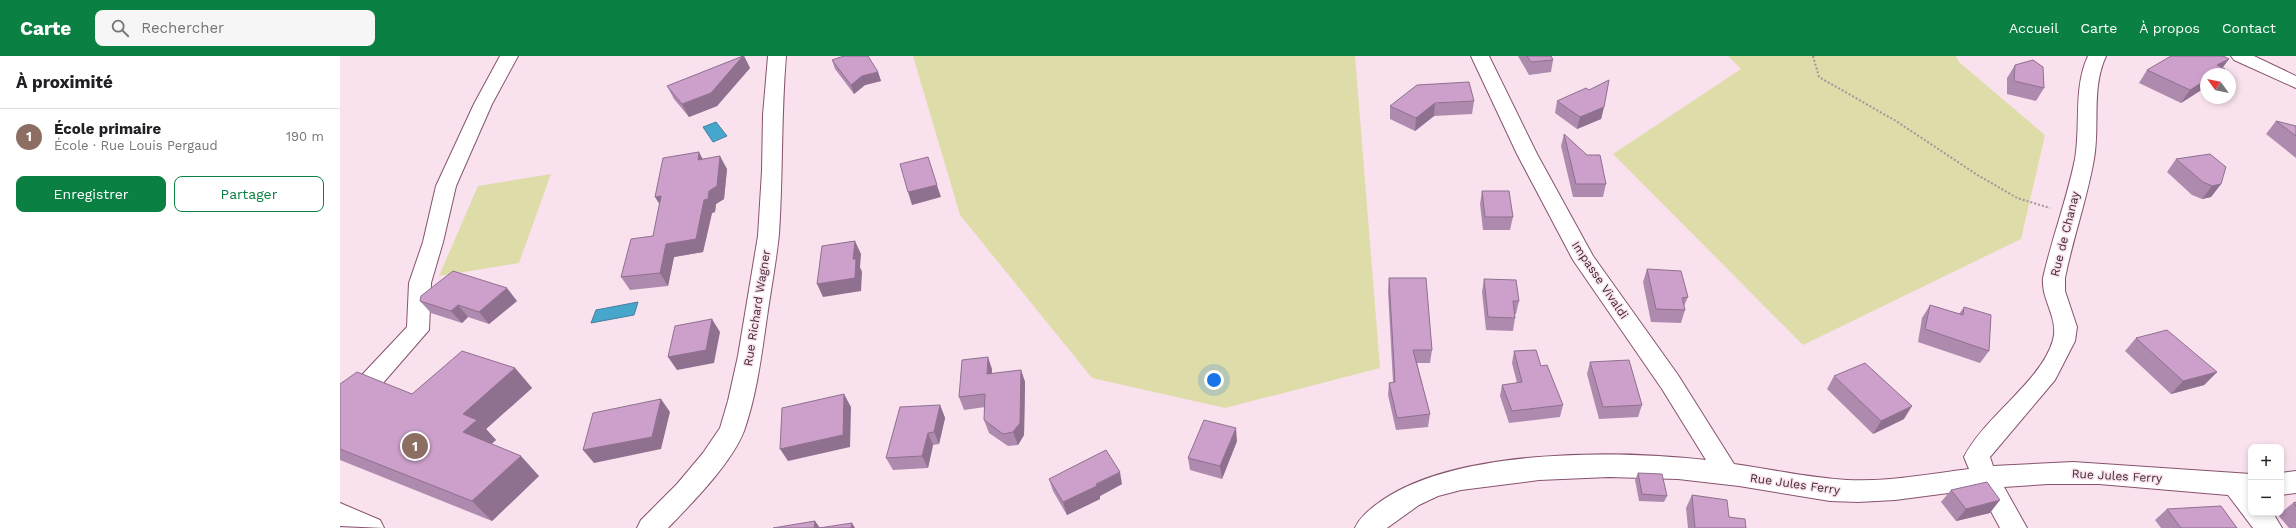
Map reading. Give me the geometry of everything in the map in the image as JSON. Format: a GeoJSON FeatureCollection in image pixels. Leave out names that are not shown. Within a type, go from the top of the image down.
{"type":"FeatureCollection","features":[{"type":"Feature","properties":{"kind":"street"},"geometry":{"type":"LineString","coordinates":[[340,406],[368,384],[418,330],[420,282],[433,242],[446,186],[483,104],[509,56]]}},
{"type":"Feature","properties":{"kind":"street","name":"Rue Richard Wagner"},"geometry":{"type":"LineString","coordinates":[[650,528],[686,492],[712,460],[731,431],[740,401],[754,334],[768,236],[772,171],[772,115],[777,56]]}},
{"type":"Feature","properties":{"kind":"street","name":"Impasse Vivaldi"},"geometry":{"type":"LineString","coordinates":[[1480,56],[1527,154],[1584,260],[1670,382],[1721,463],[1725,473]]}},
{"type":"Feature","properties":{"kind":"street","name":"Rue de Chanay"},"geometry":{"type":"LineString","coordinates":[[2014,528],[1985,478],[1977,457],[1982,447],[2054,364],[2065,340],[2066,327],[2053,280],[2085,155],[2090,122],[2088,84],[2097,56]]}},
{"type":"Feature","properties":{"kind":"street"},"geometry":{"type":"LineString","coordinates":[[2240,56],[2296,83]]}},
{"type":"Feature","properties":{"kind":"street","name":"Rue Jules Ferry"},"geometry":{"type":"LineString","coordinates":[[1368,528],[1383,514],[1415,494],[1459,479],[1500,472],[1576,467],[1658,467],[1725,473],[1780,483],[1845,490],[1883,491],[1985,478],[2050,473],[2113,474],[2243,485],[2248,498]]}},
{"type":"Feature","properties":{"kind":"street"},"geometry":{"type":"LineString","coordinates":[[2284,484],[2296,482]]}},
{"type":"Feature","properties":{"kind":"street"},"geometry":{"type":"LineString","coordinates":[[340,514],[371,528]]}},
{"type":"Feature","properties":{"kind":"street"},"geometry":{"type":"LineString","coordinates":[[2259,516],[2269,528]]}},
{"type":"Feature","properties":{"kind":"path"},"geometry":{"type":"LineString","coordinates":[[1813,56],[1818,77],[1896,121],[1979,176],[2017,198],[2070,212]]}},
{"type":"Feature","properties":{"kind":"green space"},"geometry":{"type":"Polygon","coordinates":[[[913,56],[1355,56],[1380,368],[1225,408],[1092,378],[960,215],[913,56]]]}},
{"type":"Feature","properties":{"kind":"green space"},"geometry":{"type":"Polygon","coordinates":[[[1728,56],[1956,56],[1959,62],[2045,135],[2021,239],[1803,345],[1613,154],[1741,69],[1728,56]]]}},
{"type":"Feature","properties":{"kind":"green space"},"geometry":{"type":"Polygon","coordinates":[[[551,174],[519,263],[439,276],[478,186],[551,174]]]}},
{"type":"Feature","properties":{"kind":"water"},"geometry":{"type":"Polygon","coordinates":[[[716,122],[727,136],[713,142],[703,127],[716,122]]]}},
{"type":"Feature","properties":{"kind":"water"},"geometry":{"type":"Polygon","coordinates":[[[638,302],[634,315],[591,323],[596,310],[638,302]]]}},
{"type":"Feature","properties":{"kind":"building"},"geometry":{"type":"Polygon","coordinates":[[[743,56],[711,93],[682,104],[667,86],[743,56]]]}},
{"type":"Feature","properties":{"kind":"building"},"geometry":{"type":"Polygon","coordinates":[[[844,56],[868,56],[878,72],[862,76],[851,85],[832,60],[844,56]]]}},
{"type":"Feature","properties":{"kind":"building"},"geometry":{"type":"Polygon","coordinates":[[[1527,56],[1551,56],[1553,60],[1531,62],[1527,56]]]}},
{"type":"Feature","properties":{"kind":"building"},"geometry":{"type":"Polygon","coordinates":[[[2171,56],[2223,56],[2229,59],[2217,65],[2223,68],[2200,68],[2200,84],[2190,90],[2147,70],[2171,56]]]}},
{"type":"Feature","properties":{"kind":"building"},"geometry":{"type":"Polygon","coordinates":[[[2033,60],[2043,67],[2044,88],[2014,81],[2015,65],[2033,60]]]}},
{"type":"Feature","properties":{"kind":"building"},"geometry":{"type":"Polygon","coordinates":[[[1609,80],[1604,107],[1580,117],[1557,101],[1586,88],[1589,90],[1609,80]]]}},
{"type":"Feature","properties":{"kind":"building"},"geometry":{"type":"Polygon","coordinates":[[[1469,82],[1474,101],[1435,103],[1416,118],[1390,106],[1417,85],[1469,82]]]}},
{"type":"Feature","properties":{"kind":"building"},"geometry":{"type":"Polygon","coordinates":[[[2276,121],[2296,126],[2296,136],[2276,121]]]}},
{"type":"Feature","properties":{"kind":"building"},"geometry":{"type":"Polygon","coordinates":[[[1564,134],[1587,155],[1600,155],[1606,184],[1576,184],[1564,134]]]}},
{"type":"Feature","properties":{"kind":"building"},"geometry":{"type":"Polygon","coordinates":[[[699,152],[698,160],[720,156],[717,186],[709,191],[708,199],[704,200],[696,239],[666,244],[660,273],[621,277],[631,239],[653,236],[661,196],[655,197],[663,158],[699,152]]]}},
{"type":"Feature","properties":{"kind":"building"},"geometry":{"type":"Polygon","coordinates":[[[2210,154],[2226,167],[2221,184],[2212,186],[2203,182],[2176,159],[2210,154]]]}},
{"type":"Feature","properties":{"kind":"building"},"geometry":{"type":"Polygon","coordinates":[[[928,157],[937,185],[908,192],[900,164],[928,157]]]}},
{"type":"Feature","properties":{"kind":"building"},"geometry":{"type":"Polygon","coordinates":[[[1482,191],[1509,191],[1513,217],[1485,217],[1482,191]]]}},
{"type":"Feature","properties":{"kind":"building"},"geometry":{"type":"Polygon","coordinates":[[[855,241],[853,259],[856,259],[855,278],[817,284],[822,246],[855,241]]]}},
{"type":"Feature","properties":{"kind":"building"},"geometry":{"type":"Polygon","coordinates":[[[1647,269],[1681,271],[1688,297],[1682,298],[1685,310],[1656,309],[1647,269]]]}},
{"type":"Feature","properties":{"kind":"building"},"geometry":{"type":"Polygon","coordinates":[[[453,271],[507,288],[479,312],[458,305],[451,311],[420,301],[421,296],[453,271]]]}},
{"type":"Feature","properties":{"kind":"building"},"geometry":{"type":"Polygon","coordinates":[[[1389,278],[1426,278],[1432,350],[1413,350],[1430,414],[1397,418],[1389,383],[1395,382],[1389,278]]]}},
{"type":"Feature","properties":{"kind":"building"},"geometry":{"type":"Polygon","coordinates":[[[1484,279],[1516,280],[1519,301],[1513,301],[1515,318],[1488,317],[1484,279]]]}},
{"type":"Feature","properties":{"kind":"building"},"geometry":{"type":"Polygon","coordinates":[[[1930,305],[1963,315],[1964,307],[1991,315],[1989,351],[1925,329],[1930,305]]]}},
{"type":"Feature","properties":{"kind":"building"},"geometry":{"type":"Polygon","coordinates":[[[712,319],[706,350],[668,357],[675,326],[712,319]]]}},
{"type":"Feature","properties":{"kind":"building"},"geometry":{"type":"Polygon","coordinates":[[[2167,330],[2217,372],[2183,381],[2136,338],[2167,330]]]}},
{"type":"Feature","properties":{"kind":"building"},"geometry":{"type":"Polygon","coordinates":[[[1536,350],[1541,366],[1547,365],[1563,405],[1512,411],[1502,385],[1522,382],[1514,351],[1536,350]]]}},
{"type":"Feature","properties":{"kind":"building"},"geometry":{"type":"Polygon","coordinates":[[[462,351],[515,368],[463,414],[477,420],[463,432],[521,456],[472,501],[340,449],[340,384],[357,372],[412,394],[462,351]]]}},
{"type":"Feature","properties":{"kind":"building"},"geometry":{"type":"Polygon","coordinates":[[[988,357],[987,374],[1021,370],[1020,423],[1013,432],[1003,434],[984,420],[985,394],[959,397],[962,360],[988,357]]]}},
{"type":"Feature","properties":{"kind":"building"},"geometry":{"type":"Polygon","coordinates":[[[1629,360],[1642,405],[1603,407],[1590,362],[1629,360]]]}},
{"type":"Feature","properties":{"kind":"building"},"geometry":{"type":"Polygon","coordinates":[[[1865,363],[1912,406],[1881,421],[1834,376],[1865,363]]]}},
{"type":"Feature","properties":{"kind":"building"},"geometry":{"type":"Polygon","coordinates":[[[844,394],[843,435],[780,449],[782,408],[844,394]]]}},
{"type":"Feature","properties":{"kind":"building"},"geometry":{"type":"Polygon","coordinates":[[[661,399],[652,437],[583,450],[593,413],[661,399]]]}},
{"type":"Feature","properties":{"kind":"building"},"geometry":{"type":"Polygon","coordinates":[[[940,405],[934,432],[928,433],[922,456],[886,458],[900,407],[940,405]]]}},
{"type":"Feature","properties":{"kind":"building"},"geometry":{"type":"Polygon","coordinates":[[[1204,420],[1236,428],[1220,466],[1188,458],[1204,420]]]}},
{"type":"Feature","properties":{"kind":"building"},"geometry":{"type":"Polygon","coordinates":[[[1106,450],[1120,472],[1096,484],[1097,486],[1063,502],[1049,479],[1106,450]]]}},
{"type":"Feature","properties":{"kind":"building"},"geometry":{"type":"Polygon","coordinates":[[[1638,473],[1662,474],[1667,496],[1642,494],[1638,473]]]}},
{"type":"Feature","properties":{"kind":"building"},"geometry":{"type":"Polygon","coordinates":[[[1987,482],[2000,500],[1966,509],[1951,490],[1987,482]]]}},
{"type":"Feature","properties":{"kind":"building"},"geometry":{"type":"Polygon","coordinates":[[[1692,495],[1727,500],[1729,517],[1745,519],[1746,528],[1695,528],[1692,495]]]}},
{"type":"Feature","properties":{"kind":"building"},"geometry":{"type":"Polygon","coordinates":[[[2221,506],[2237,528],[2181,528],[2167,509],[2221,506]]]}},
{"type":"Feature","properties":{"kind":"building"},"geometry":{"type":"Polygon","coordinates":[[[815,521],[814,528],[773,528],[815,521]]]}},
{"type":"Feature","properties":{"kind":"building"},"geometry":{"type":"Polygon","coordinates":[[[852,523],[851,528],[819,528],[852,523]]]}},
{"type":"Feature","properties":{"kind":"place","name":"École primaire"},"geometry":{"type":"Point","coordinates":[415,446]}}]}
